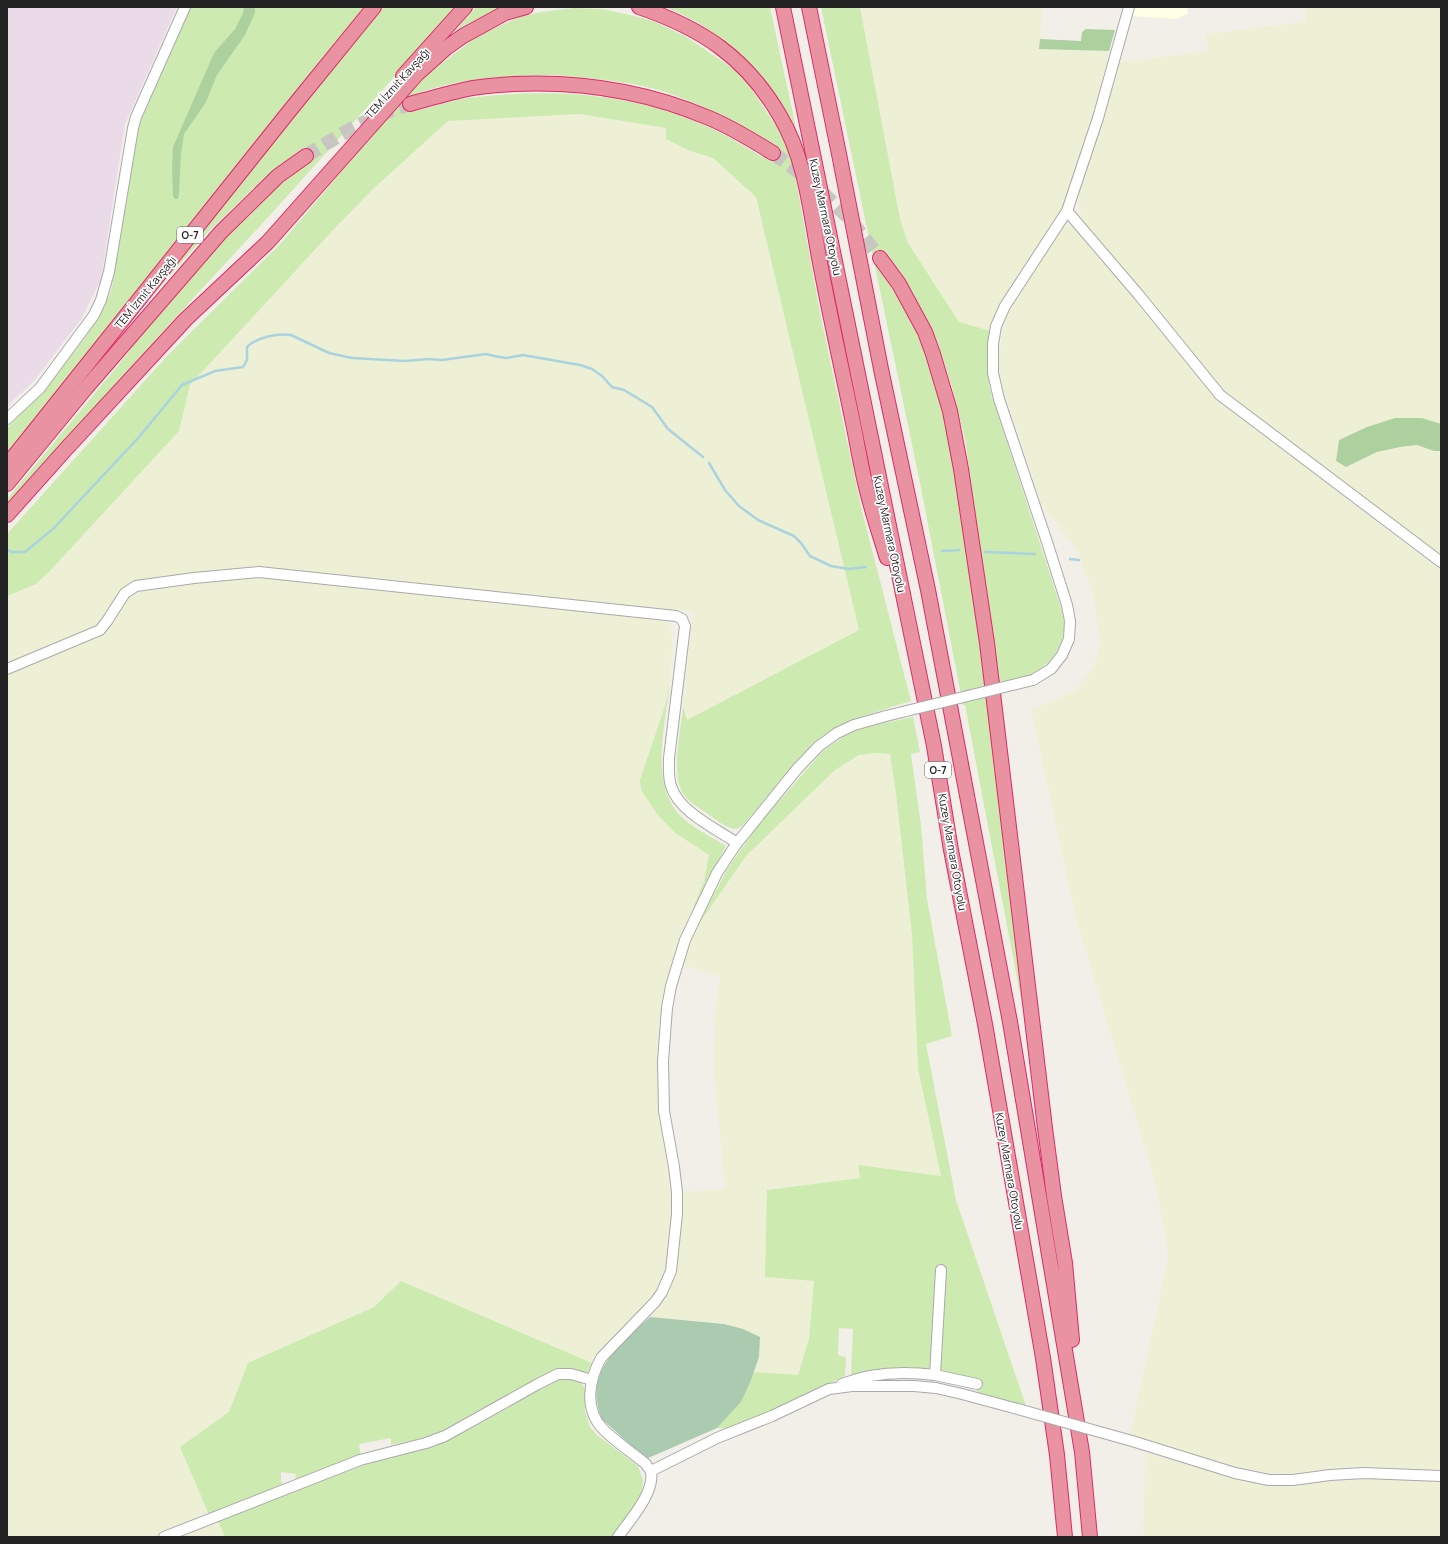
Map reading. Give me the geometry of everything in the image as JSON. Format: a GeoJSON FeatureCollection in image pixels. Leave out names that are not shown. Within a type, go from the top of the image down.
{"type":"FeatureCollection","features":[{"type":"Feature","properties":{"kind":"highway","name":"TEM İzmit Kavşağı"},"geometry":{"type":"LineString","coordinates":[[7,465],[374,7]]}},
{"type":"Feature","properties":{"kind":"highway","name":"TEM İzmit Kavşağı"},"geometry":{"type":"LineString","coordinates":[[186,319],[465,7]]}},
{"type":"Feature","properties":{"kind":"highway"},"geometry":{"type":"LineString","coordinates":[[7,515],[186,319],[268,242],[417,74],[446,48],[463,36],[505,13],[526,7]]}},
{"type":"Feature","properties":{"kind":"highway"},"geometry":{"type":"LineString","coordinates":[[639,7],[692,28],[730,56],[755,80],[768,97],[788,130],[797,154],[805,184],[869,502],[909,628]]}},
{"type":"Feature","properties":{"kind":"highway","name":"Kuzey Marmara Otoyolu"},"geometry":{"type":"LineString","coordinates":[[783,7],[934,746],[951,850],[985,1024],[1043,1358],[1056,1447],[1065,1537]]}},
{"type":"Feature","properties":{"kind":"highway","name":"O-7"},"geometry":{"type":"LineString","coordinates":[[809,7],[881,369],[928,590],[1010,1022],[1082,1452],[1090,1537]]}},
{"type":"Feature","properties":{"kind":"highway"},"geometry":{"type":"LineString","coordinates":[[410,104],[464,90],[494,86],[560,84],[591,86],[645,97],[683,108],[710,118],[773,153]]}},
{"type":"Feature","properties":{"kind":"highway"},"geometry":{"type":"LineString","coordinates":[[7,484],[86,388],[221,232],[278,176],[306,156]]}},
{"type":"Feature","properties":{"kind":"highway"},"geometry":{"type":"LineString","coordinates":[[880,258],[899,284],[914,310],[933,354],[950,411],[961,469],[987,642],[1045,1128],[1054,1196],[1066,1263],[1082,1452]]}},
{"type":"Feature","properties":{"kind":"street"},"geometry":{"type":"LineString","coordinates":[[7,419],[40,388],[94,315],[101,300],[109,272],[132,128],[184,7]]}},
{"type":"Feature","properties":{"kind":"street"},"geometry":{"type":"LineString","coordinates":[[618,1537],[644,1499],[650,1487],[651,1471],[646,1464],[602,1428],[597,1420],[591,1402],[592,1380],[601,1358],[655,1302],[662,1292],[671,1271],[675,1243],[677,1199],[674,1167],[664,1111],[664,1035],[667,1008],[677,963],[685,940],[717,874],[736,843],[797,769],[819,746],[837,733],[854,725],[886,716],[1033,680],[1051,669],[1062,655],[1069,639],[1070,621],[1067,605],[999,399],[993,373],[993,344],[996,326],[1004,306],[1067,211],[1098,118],[1129,7]]}},
{"type":"Feature","properties":{"kind":"street"},"geometry":{"type":"LineString","coordinates":[[1067,211],[1138,294],[1220,395],[1441,562]]}},
{"type":"Feature","properties":{"kind":"street"},"geometry":{"type":"LineString","coordinates":[[7,669],[100,630],[125,593],[136,586],[194,578],[259,572],[676,616],[682,619],[685,626],[669,758],[671,786],[678,799],[687,810],[736,843]]}},
{"type":"Feature","properties":{"kind":"street"},"geometry":{"type":"LineString","coordinates":[[935,1375],[941,1270]]}},
{"type":"Feature","properties":{"kind":"street"},"geometry":{"type":"LineString","coordinates":[[651,1471],[717,1438],[772,1416],[854,1379],[891,1372],[906,1372],[935,1375],[977,1384]]}},
{"type":"Feature","properties":{"kind":"street"},"geometry":{"type":"LineString","coordinates":[[164,1537],[360,1460],[426,1443],[445,1436],[558,1374],[571,1374],[592,1380]]}},
{"type":"Feature","properties":{"kind":"street"},"geometry":{"type":"LineString","coordinates":[[829,1389],[867,1386],[914,1386],[936,1388],[1132,1441],[1236,1473],[1269,1480],[1293,1480],[1330,1475],[1364,1473],[1441,1476]]}},
{"type":"Feature","properties":{"kind":"shaded area"},"geometry":{"type":"Polygon","coordinates":[[[7,7],[177,7],[125,124],[101,279],[82,318],[34,381],[7,406],[7,7]]]}},
{"type":"Feature","properties":{"kind":"shaded area"},"geometry":{"type":"Polygon","coordinates":[[[860,7],[1042,7],[1040,49],[1109,51],[1098,101],[1064,210],[991,331],[959,322],[908,243],[900,219],[860,7]]]}},
{"type":"Feature","properties":{"kind":"shaded area"},"geometry":{"type":"Polygon","coordinates":[[[1135,7],[1188,7],[1187,14],[1176,19],[1132,16],[1135,7]]]}},
{"type":"Feature","properties":{"kind":"shaded area"},"geometry":{"type":"Polygon","coordinates":[[[1305,7],[1441,7],[1441,424],[1422,418],[1346,467],[1377,452],[1400,447],[1417,445],[1434,451],[1441,451],[1441,557],[1342,483],[1333,473],[1286,441],[1219,387],[1084,222],[1078,209],[1079,194],[1120,62],[1208,51],[1206,34],[1306,22],[1305,7]]]}},
{"type":"Feature","properties":{"kind":"shaded area"},"geometry":{"type":"Polygon","coordinates":[[[580,114],[666,128],[666,139],[688,150],[713,158],[756,197],[859,630],[686,721],[683,707],[693,611],[461,591],[257,568],[134,583],[99,625],[7,664],[7,596],[36,584],[49,572],[179,431],[190,385],[372,190],[448,121],[580,114]]]}},
{"type":"Feature","properties":{"kind":"shaded area"},"geometry":{"type":"Polygon","coordinates":[[[1063,225],[1071,226],[1078,231],[1154,321],[1216,399],[1419,554],[1441,568],[1441,1470],[1363,1466],[1286,1474],[1268,1473],[1249,1470],[1210,1460],[1130,1435],[1167,1263],[1167,1247],[1156,1185],[1075,915],[1031,709],[1075,690],[1089,674],[1098,655],[1100,642],[1093,593],[1075,547],[1042,505],[1001,382],[999,367],[1003,329],[1009,311],[1016,297],[1063,225]]]}},
{"type":"Feature","properties":{"kind":"shaded area"},"geometry":{"type":"Polygon","coordinates":[[[245,577],[263,577],[658,620],[671,623],[672,646],[670,684],[665,706],[640,780],[641,790],[657,814],[692,844],[709,855],[704,881],[671,965],[663,997],[659,1029],[657,1064],[659,1103],[671,1196],[671,1224],[668,1257],[663,1277],[657,1292],[598,1353],[592,1363],[401,1281],[374,1307],[248,1363],[229,1412],[180,1447],[210,1517],[157,1537],[7,1537],[7,674],[100,635],[108,630],[127,598],[139,590],[245,577]]]}},
{"type":"Feature","properties":{"kind":"shaded area"},"geometry":{"type":"Polygon","coordinates":[[[876,753],[890,754],[912,935],[918,1069],[941,1176],[859,1165],[860,1178],[767,1190],[816,1281],[809,1339],[798,1375],[754,1372],[759,1357],[724,1324],[650,1317],[666,1295],[672,1281],[680,1192],[725,1189],[714,1072],[715,1013],[720,976],[680,965],[696,928],[746,856],[835,770],[859,755],[876,753]]]}},
{"type":"Feature","properties":{"kind":"shaded area"},"geometry":{"type":"Polygon","coordinates":[[[650,1317],[724,1324],[743,1329],[760,1337],[759,1357],[741,1402],[717,1428],[646,1459],[602,1419],[597,1402],[597,1387],[601,1373],[607,1361],[616,1349],[650,1317]]]}},
{"type":"Feature","properties":{"kind":"shaded area"},"geometry":{"type":"Polygon","coordinates":[[[1145,1453],[1262,1484],[1385,1478],[1441,1480],[1441,1537],[1143,1537],[1145,1453]]]}},
{"type":"Feature","properties":{"kind":"shaded area"},"geometry":{"type":"Polygon","coordinates":[[[217,1519],[225,1537],[171,1537],[217,1519]]]}},
{"type":"Feature","properties":{"kind":"green space"},"geometry":{"type":"Polygon","coordinates":[[[191,7],[364,7],[7,454],[7,428],[44,389],[70,358],[93,326],[109,296],[112,288],[126,194],[139,125],[191,7]]]}},
{"type":"Feature","properties":{"kind":"green space"},"geometry":{"type":"Polygon","coordinates":[[[244,7],[255,7],[255,13],[245,35],[217,75],[206,102],[184,134],[181,154],[179,193],[178,199],[175,199],[173,196],[172,170],[173,147],[214,53],[235,29],[243,13],[244,7]]]}},
{"type":"Feature","properties":{"kind":"green space"},"geometry":{"type":"Polygon","coordinates":[[[383,7],[457,7],[7,505],[7,499],[130,351],[128,349],[200,263],[252,209],[310,162],[301,149],[263,179],[209,231],[123,329],[383,7]]]}},
{"type":"Feature","properties":{"kind":"green space"},"geometry":{"type":"Polygon","coordinates":[[[476,7],[503,7],[469,24],[455,33],[454,32],[476,7]]]}},
{"type":"Feature","properties":{"kind":"green space"},"geometry":{"type":"Polygon","coordinates":[[[665,7],[770,7],[796,128],[783,107],[756,71],[725,41],[707,28],[665,7]]]}},
{"type":"Feature","properties":{"kind":"green space"},"geometry":{"type":"Polygon","coordinates":[[[821,7],[860,7],[900,219],[908,243],[959,322],[991,331],[987,362],[991,394],[1063,617],[1064,632],[1062,640],[1054,656],[1042,668],[1034,673],[1017,679],[999,682],[965,439],[952,387],[938,343],[910,290],[885,250],[877,264],[902,305],[931,366],[941,401],[960,499],[998,780],[1030,1045],[1028,1045],[1026,1037],[1028,1036],[965,705],[963,705],[920,483],[821,7]]]}},
{"type":"Feature","properties":{"kind":"green space"},"geometry":{"type":"Polygon","coordinates":[[[574,8],[603,9],[653,21],[685,36],[735,70],[752,90],[780,132],[789,154],[796,180],[820,313],[862,511],[911,701],[872,713],[835,728],[813,743],[743,825],[737,829],[725,826],[695,805],[684,795],[680,787],[677,765],[683,707],[687,720],[859,630],[756,197],[713,158],[688,150],[666,139],[666,128],[580,114],[448,121],[372,190],[190,385],[179,431],[49,572],[36,584],[7,596],[7,534],[168,355],[282,242],[377,129],[430,72],[478,36],[522,16],[574,8]],[[552,75],[481,79],[464,81],[430,89],[413,95],[410,112],[461,99],[529,93],[590,96],[620,100],[650,106],[679,115],[716,131],[772,162],[775,144],[716,113],[671,94],[629,83],[552,75]]]}},
{"type":"Feature","properties":{"kind":"green space"},"geometry":{"type":"Polygon","coordinates":[[[1086,29],[1115,30],[1109,51],[1039,49],[1040,39],[1081,41],[1082,32],[1086,29]]]}},
{"type":"Feature","properties":{"kind":"green space"},"geometry":{"type":"Polygon","coordinates":[[[1395,418],[1422,418],[1441,424],[1441,451],[1434,451],[1417,445],[1377,452],[1346,467],[1336,461],[1339,440],[1367,427],[1395,418]]]}},
{"type":"Feature","properties":{"kind":"green space"},"geometry":{"type":"Polygon","coordinates":[[[670,684],[662,756],[662,774],[666,791],[673,806],[684,819],[726,846],[690,916],[704,881],[709,855],[674,832],[657,814],[641,790],[640,780],[665,706],[670,684]]]}},
{"type":"Feature","properties":{"kind":"green space"},"geometry":{"type":"Polygon","coordinates":[[[913,717],[920,752],[911,754],[921,826],[927,899],[952,1036],[926,1044],[956,1200],[1026,1406],[977,1392],[979,1381],[932,1369],[906,1367],[874,1371],[851,1376],[853,1329],[839,1328],[838,1355],[846,1357],[845,1376],[803,1398],[731,1429],[717,1428],[741,1402],[754,1372],[798,1375],[809,1339],[814,1281],[765,1277],[767,1190],[860,1178],[858,1165],[941,1176],[918,1069],[912,935],[890,754],[876,753],[859,755],[835,770],[746,856],[696,928],[727,870],[756,828],[823,751],[849,733],[871,726],[913,717]]]}},
{"type":"Feature","properties":{"kind":"green space"},"geometry":{"type":"Polygon","coordinates":[[[401,1281],[592,1363],[587,1373],[570,1370],[433,1436],[391,1445],[391,1438],[359,1444],[361,1457],[295,1481],[296,1474],[281,1472],[281,1482],[285,1486],[210,1517],[180,1447],[229,1412],[248,1363],[374,1307],[401,1281]]]}},
{"type":"Feature","properties":{"kind":"green space"},"geometry":{"type":"Polygon","coordinates":[[[570,1378],[580,1382],[585,1388],[585,1411],[590,1427],[597,1435],[638,1466],[643,1480],[642,1493],[614,1537],[225,1537],[217,1519],[333,1475],[390,1457],[538,1387],[559,1379],[570,1378]]]}},
{"type":"Feature","properties":{"kind":"waterway"},"geometry":{"type":"LineString","coordinates":[[7,550],[12,552],[25,552],[54,528],[139,437],[182,385],[215,371],[243,367],[247,360],[247,347],[262,338],[274,335],[291,335],[329,353],[352,358],[405,361],[429,359],[442,360],[486,354],[506,358],[523,355],[580,365],[592,369],[602,376],[612,387],[624,390],[652,407],[668,429],[703,457]]}},
{"type":"Feature","properties":{"kind":"waterway"},"geometry":{"type":"LineString","coordinates":[[709,463],[725,490],[739,506],[758,520],[794,536],[810,556],[831,566],[849,569],[866,567]]}},
{"type":"Feature","properties":{"kind":"waterway"},"geometry":{"type":"LineString","coordinates":[[942,551],[959,550]]}},
{"type":"Feature","properties":{"kind":"waterway"},"geometry":{"type":"LineString","coordinates":[[985,552],[1035,554]]}},
{"type":"Feature","properties":{"kind":"waterway"},"geometry":{"type":"LineString","coordinates":[[1070,559],[1079,560]]}},
{"type":"Feature","properties":{"kind":"tunnel"},"geometry":{"type":"LineString","coordinates":[[306,156],[356,126],[410,104]]}},
{"type":"Feature","properties":{"kind":"tunnel"},"geometry":{"type":"LineString","coordinates":[[773,153],[807,178],[848,217],[880,258]]}}]}
